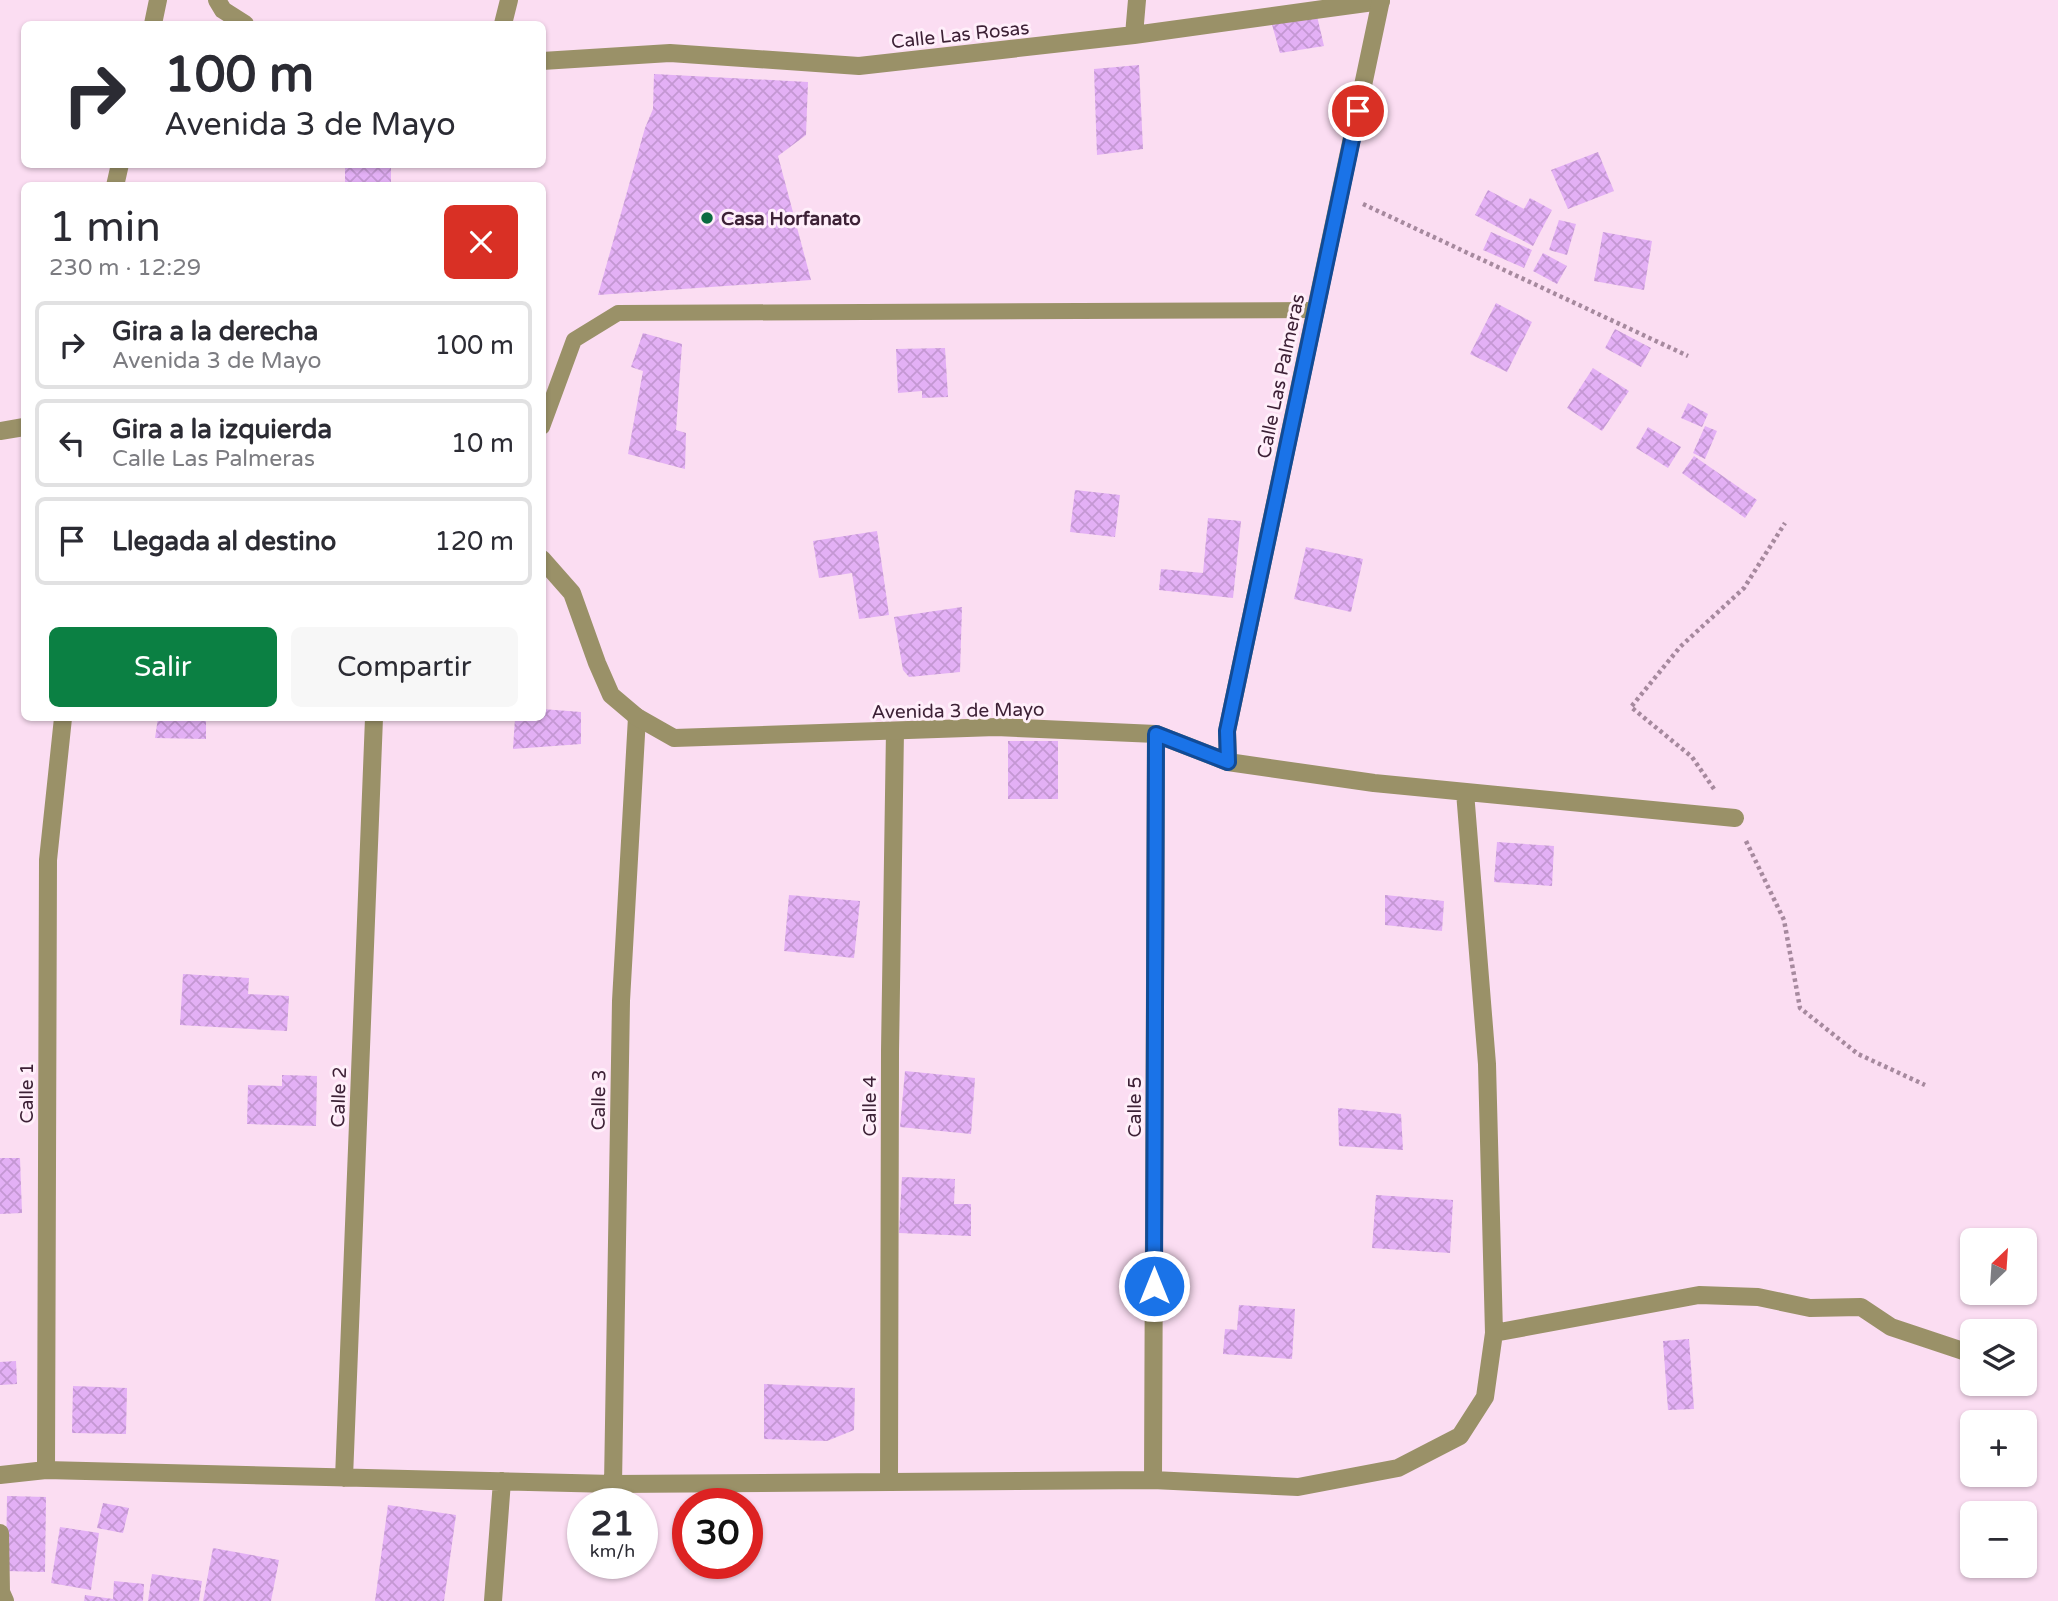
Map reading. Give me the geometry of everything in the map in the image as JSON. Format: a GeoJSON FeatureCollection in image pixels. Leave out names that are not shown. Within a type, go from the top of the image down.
{"type":"FeatureCollection","features":[{"type":"Feature","properties":{"kind":"street"},"geometry":{"type":"LineString","coordinates":[[154,21],[158,0]]}},
{"type":"Feature","properties":{"kind":"street"},"geometry":{"type":"LineString","coordinates":[[504,21],[509,0]]}},
{"type":"Feature","properties":{"kind":"street"},"geometry":{"type":"LineString","coordinates":[[1134,36],[1138,0]]}},
{"type":"Feature","properties":{"kind":"street","name":"Calle Las Rosas"},"geometry":{"type":"LineString","coordinates":[[546,61],[670,53],[859,66],[1134,36],[1381,1]]}},
{"type":"Feature","properties":{"kind":"street","name":"Calle Las Palmeras"},"geometry":{"type":"LineString","coordinates":[[1228,762],[1227,731],[1381,1]]}},
{"type":"Feature","properties":{"kind":"street"},"geometry":{"type":"LineString","coordinates":[[222,3],[242,21]]}},
{"type":"Feature","properties":{"kind":"street"},"geometry":{"type":"LineString","coordinates":[[0,431],[21,428]]}},
{"type":"Feature","properties":{"kind":"street","name":"Avenida 3 de Mayo"},"geometry":{"type":"LineString","coordinates":[[546,564],[572,593],[611,695],[637,717],[674,738],[996,726],[1156,734],[1228,762],[1465,792],[1735,818]]}},
{"type":"Feature","properties":{"kind":"street","name":"Calle 3"},"geometry":{"type":"LineString","coordinates":[[613,1484],[621,1001],[637,717]]}},
{"type":"Feature","properties":{"kind":"street","name":"Calle 1"},"geometry":{"type":"LineString","coordinates":[[46,1470],[48,860],[63,721]]}},
{"type":"Feature","properties":{"kind":"street","name":"Calle 2"},"geometry":{"type":"LineString","coordinates":[[344,1478],[374,721]]}},
{"type":"Feature","properties":{"kind":"street","name":"Calle 4"},"geometry":{"type":"LineString","coordinates":[[889,1482],[890,1065],[895,731]]}},
{"type":"Feature","properties":{"kind":"street","name":"Calle 5"},"geometry":{"type":"LineString","coordinates":[[1153,1480],[1156,734]]}},
{"type":"Feature","properties":{"kind":"street"},"geometry":{"type":"LineString","coordinates":[[0,1475],[46,1470],[613,1484],[1153,1480],[1298,1488],[1398,1468],[1460,1436],[1485,1397],[1494,1333],[1487,1064],[1465,792]]}},
{"type":"Feature","properties":{"kind":"street"},"geometry":{"type":"LineString","coordinates":[[1494,1333],[1699,1295],[1758,1297],[1810,1308],[1861,1307],[1891,1326],[1960,1350]]}},
{"type":"Feature","properties":{"kind":"street"},"geometry":{"type":"LineString","coordinates":[[493,1601],[502,1480]]}},
{"type":"Feature","properties":{"kind":"street"},"geometry":{"type":"LineString","coordinates":[[0,1533],[1,1592],[5,1601]]}},
{"type":"Feature","properties":{"kind":"lane"},"geometry":{"type":"LineString","coordinates":[[546,416],[574,340],[618,313],[1315,310]]}},
{"type":"Feature","properties":{"kind":"path"},"geometry":{"type":"LineString","coordinates":[[1340,193],[1688,356]]}},
{"type":"Feature","properties":{"kind":"building"},"geometry":{"type":"Polygon","coordinates":[[[1317,16],[1324,46],[1280,53],[1271,21],[1317,16]]]}},
{"type":"Feature","properties":{"kind":"building"},"geometry":{"type":"Polygon","coordinates":[[[1139,65],[1143,149],[1097,155],[1094,69],[1139,65]]]}},
{"type":"Feature","properties":{"kind":"building","name":"Casa Horfanato"},"geometry":{"type":"Polygon","coordinates":[[[654,74],[808,82],[806,135],[778,156],[811,280],[598,295],[645,128],[653,109],[654,74]]]}},
{"type":"Feature","properties":{"kind":"building"},"geometry":{"type":"Polygon","coordinates":[[[1598,152],[1614,191],[1568,209],[1551,170],[1598,152]]]}},
{"type":"Feature","properties":{"kind":"building"},"geometry":{"type":"Polygon","coordinates":[[[345,168],[391,168],[391,182],[345,182],[345,168]]]}},
{"type":"Feature","properties":{"kind":"building"},"geometry":{"type":"Polygon","coordinates":[[[1488,190],[1524,209],[1530,198],[1552,210],[1533,246],[1475,215],[1488,190]]]}},
{"type":"Feature","properties":{"kind":"building"},"geometry":{"type":"Polygon","coordinates":[[[1559,220],[1576,224],[1567,255],[1549,250],[1559,220]]]}},
{"type":"Feature","properties":{"kind":"building"},"geometry":{"type":"Polygon","coordinates":[[[1491,232],[1532,250],[1524,268],[1483,250],[1491,232]]]}},
{"type":"Feature","properties":{"kind":"building"},"geometry":{"type":"Polygon","coordinates":[[[1603,232],[1652,241],[1644,290],[1594,281],[1603,232]]]}},
{"type":"Feature","properties":{"kind":"building"},"geometry":{"type":"Polygon","coordinates":[[[1543,253],[1567,266],[1557,284],[1533,271],[1543,253]]]}},
{"type":"Feature","properties":{"kind":"building"},"geometry":{"type":"Polygon","coordinates":[[[1496,303],[1532,322],[1507,372],[1470,354],[1496,303]]]}},
{"type":"Feature","properties":{"kind":"building"},"geometry":{"type":"Polygon","coordinates":[[[1615,329],[1651,348],[1641,367],[1605,348],[1615,329]]]}},
{"type":"Feature","properties":{"kind":"building"},"geometry":{"type":"Polygon","coordinates":[[[643,333],[682,344],[676,430],[686,433],[685,469],[628,454],[643,371],[631,367],[643,333]]]}},
{"type":"Feature","properties":{"kind":"building"},"geometry":{"type":"Polygon","coordinates":[[[945,348],[948,397],[922,398],[922,391],[898,393],[896,349],[945,348]]]}},
{"type":"Feature","properties":{"kind":"building"},"geometry":{"type":"Polygon","coordinates":[[[1593,368],[1629,391],[1602,431],[1567,408],[1593,368]]]}},
{"type":"Feature","properties":{"kind":"building"},"geometry":{"type":"Polygon","coordinates":[[[1688,403],[1708,414],[1702,427],[1681,418],[1688,403]]]}},
{"type":"Feature","properties":{"kind":"building"},"geometry":{"type":"Polygon","coordinates":[[[1705,426],[1717,431],[1705,459],[1693,453],[1705,426]]]}},
{"type":"Feature","properties":{"kind":"building"},"geometry":{"type":"Polygon","coordinates":[[[1648,427],[1681,447],[1668,468],[1636,448],[1648,427]]]}},
{"type":"Feature","properties":{"kind":"building"},"geometry":{"type":"Polygon","coordinates":[[[1694,456],[1757,500],[1745,518],[1682,473],[1694,456]]]}},
{"type":"Feature","properties":{"kind":"building"},"geometry":{"type":"Polygon","coordinates":[[[1075,490],[1120,495],[1115,537],[1070,532],[1075,490]]]}},
{"type":"Feature","properties":{"kind":"building"},"geometry":{"type":"Polygon","coordinates":[[[1208,518],[1241,521],[1233,598],[1159,590],[1161,569],[1203,573],[1208,518]]]}},
{"type":"Feature","properties":{"kind":"building"},"geometry":{"type":"Polygon","coordinates":[[[877,531],[889,615],[859,619],[852,573],[819,578],[813,541],[877,531]]]}},
{"type":"Feature","properties":{"kind":"building"},"geometry":{"type":"Polygon","coordinates":[[[1306,547],[1363,559],[1351,612],[1294,599],[1306,547]]]}},
{"type":"Feature","properties":{"kind":"building"},"geometry":{"type":"Polygon","coordinates":[[[962,607],[960,672],[909,677],[903,670],[894,617],[962,607]]]}},
{"type":"Feature","properties":{"kind":"building"},"geometry":{"type":"Polygon","coordinates":[[[546,709],[581,712],[581,744],[513,749],[515,721],[546,721],[546,709]]]}},
{"type":"Feature","properties":{"kind":"building"},"geometry":{"type":"Polygon","coordinates":[[[158,721],[206,721],[206,739],[155,738],[158,721]]]}},
{"type":"Feature","properties":{"kind":"building"},"geometry":{"type":"Polygon","coordinates":[[[1008,741],[1058,741],[1058,799],[1008,799],[1008,741]]]}},
{"type":"Feature","properties":{"kind":"building"},"geometry":{"type":"Polygon","coordinates":[[[1497,842],[1554,846],[1552,886],[1494,882],[1497,842]]]}},
{"type":"Feature","properties":{"kind":"building"},"geometry":{"type":"Polygon","coordinates":[[[789,895],[860,901],[854,958],[784,951],[789,895]]]}},
{"type":"Feature","properties":{"kind":"building"},"geometry":{"type":"Polygon","coordinates":[[[1385,895],[1444,901],[1442,931],[1385,925],[1385,895]]]}},
{"type":"Feature","properties":{"kind":"building"},"geometry":{"type":"Polygon","coordinates":[[[183,974],[249,978],[248,994],[289,996],[287,1031],[180,1025],[183,974]]]}},
{"type":"Feature","properties":{"kind":"building"},"geometry":{"type":"Polygon","coordinates":[[[905,1071],[975,1078],[971,1134],[900,1127],[905,1071]]]}},
{"type":"Feature","properties":{"kind":"building"},"geometry":{"type":"Polygon","coordinates":[[[282,1075],[317,1076],[316,1126],[247,1124],[248,1085],[282,1086],[282,1075]]]}},
{"type":"Feature","properties":{"kind":"building"},"geometry":{"type":"Polygon","coordinates":[[[1338,1108],[1401,1114],[1403,1150],[1339,1146],[1338,1108]]]}},
{"type":"Feature","properties":{"kind":"building"},"geometry":{"type":"Polygon","coordinates":[[[0,1158],[20,1158],[22,1213],[0,1214],[0,1158]]]}},
{"type":"Feature","properties":{"kind":"building"},"geometry":{"type":"Polygon","coordinates":[[[902,1177],[955,1179],[954,1204],[971,1204],[971,1236],[899,1233],[902,1177]]]}},
{"type":"Feature","properties":{"kind":"building"},"geometry":{"type":"Polygon","coordinates":[[[1376,1195],[1453,1200],[1450,1253],[1372,1248],[1376,1195]]]}},
{"type":"Feature","properties":{"kind":"building"},"geometry":{"type":"Polygon","coordinates":[[[1239,1305],[1295,1309],[1292,1359],[1223,1354],[1225,1329],[1237,1330],[1239,1305]]]}},
{"type":"Feature","properties":{"kind":"building"},"geometry":{"type":"Polygon","coordinates":[[[1689,1339],[1694,1409],[1668,1410],[1663,1341],[1689,1339]]]}},
{"type":"Feature","properties":{"kind":"building"},"geometry":{"type":"Polygon","coordinates":[[[16,1361],[17,1384],[0,1385],[0,1362],[16,1361]]]}},
{"type":"Feature","properties":{"kind":"building"},"geometry":{"type":"Polygon","coordinates":[[[764,1384],[855,1388],[854,1430],[827,1441],[764,1439],[764,1384]]]}},
{"type":"Feature","properties":{"kind":"building"},"geometry":{"type":"Polygon","coordinates":[[[73,1386],[127,1388],[126,1434],[72,1433],[73,1386]]]}},
{"type":"Feature","properties":{"kind":"building"},"geometry":{"type":"Polygon","coordinates":[[[7,1496],[46,1497],[45,1572],[6,1571],[7,1496]]]}},
{"type":"Feature","properties":{"kind":"building"},"geometry":{"type":"Polygon","coordinates":[[[103,1503],[129,1508],[123,1533],[97,1528],[103,1503]]]}},
{"type":"Feature","properties":{"kind":"building"},"geometry":{"type":"Polygon","coordinates":[[[388,1505],[456,1515],[444,1601],[375,1601],[388,1505]]]}},
{"type":"Feature","properties":{"kind":"building"},"geometry":{"type":"Polygon","coordinates":[[[60,1527],[99,1533],[91,1590],[51,1583],[60,1527]]]}},
{"type":"Feature","properties":{"kind":"building"},"geometry":{"type":"Polygon","coordinates":[[[213,1548],[279,1560],[271,1601],[203,1601],[213,1548]]]}},
{"type":"Feature","properties":{"kind":"building"},"geometry":{"type":"Polygon","coordinates":[[[152,1574],[202,1581],[199,1601],[148,1601],[152,1574]]]}},
{"type":"Feature","properties":{"kind":"building"},"geometry":{"type":"Polygon","coordinates":[[[114,1581],[144,1584],[143,1601],[84,1601],[85,1595],[113,1599],[114,1581]]]}},
{"type":"Feature","properties":{"kind":"place","name":"Casa Horfanato"},"geometry":{"type":"Point","coordinates":[707,218]}},
{"type":"Feature","properties":{"kind":"route"},"geometry":{"type":"LineString","coordinates":[[1154,1286],[1156,734],[1228,762],[1227,731],[1358,111]]}}]}
